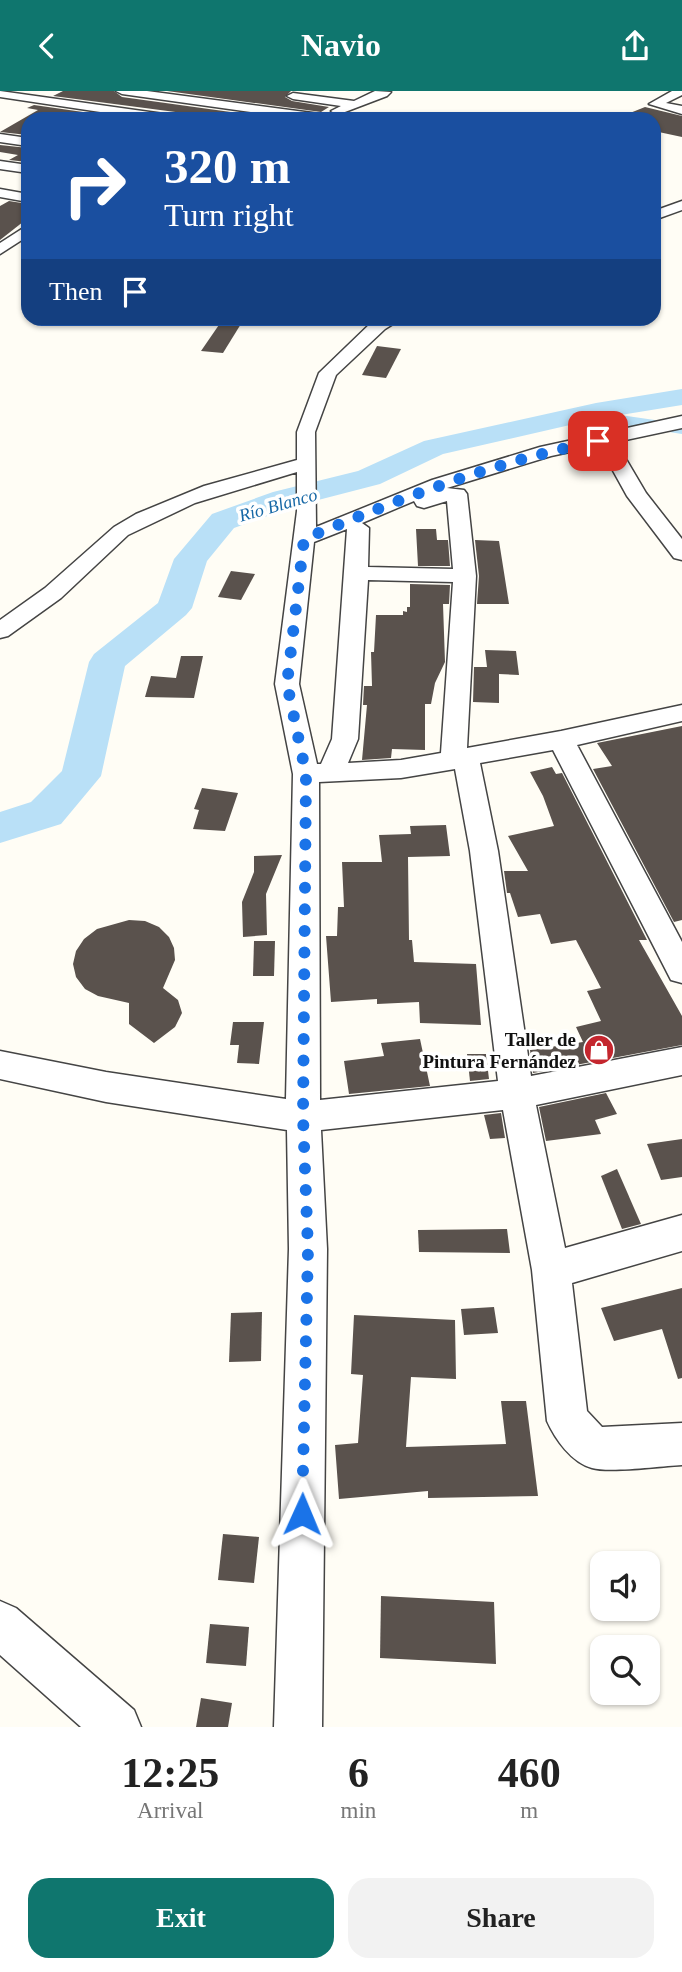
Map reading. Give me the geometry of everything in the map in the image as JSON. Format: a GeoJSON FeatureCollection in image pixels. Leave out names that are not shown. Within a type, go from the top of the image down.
{"type":"FeatureCollection","features":[{"type":"Feature","properties":{"kind":"street"},"geometry":{"type":"LineString","coordinates":[[7,96],[33,91]]}},
{"type":"Feature","properties":{"kind":"street"},"geometry":{"type":"LineString","coordinates":[[122,91],[269,112]]}},
{"type":"Feature","properties":{"kind":"street"},"geometry":{"type":"LineString","coordinates":[[335,112],[383,94],[381,91]]}},
{"type":"Feature","properties":{"kind":"street"},"geometry":{"type":"LineString","coordinates":[[681,91],[654,104],[682,110]]}},
{"type":"Feature","properties":{"kind":"street"},"geometry":{"type":"LineString","coordinates":[[285,95],[354,104]]}},
{"type":"Feature","properties":{"kind":"street"},"geometry":{"type":"LineString","coordinates":[[7,96],[121,112]]}},
{"type":"Feature","properties":{"kind":"street"},"geometry":{"type":"LineString","coordinates":[[0,138],[21,140]]}},
{"type":"Feature","properties":{"kind":"street"},"geometry":{"type":"LineString","coordinates":[[0,165],[21,168]]}},
{"type":"Feature","properties":{"kind":"street"},"geometry":{"type":"LineString","coordinates":[[0,193],[21,197]]}},
{"type":"Feature","properties":{"kind":"street"},"geometry":{"type":"LineString","coordinates":[[661,213],[682,205]]}},
{"type":"Feature","properties":{"kind":"street"},"geometry":{"type":"LineString","coordinates":[[0,226],[21,229]]}},
{"type":"Feature","properties":{"kind":"street"},"geometry":{"type":"LineString","coordinates":[[0,250],[21,234]]}},
{"type":"Feature","properties":{"kind":"street"},"geometry":{"type":"LineString","coordinates":[[298,1727],[308,1249],[303,1117],[319,772],[287,684],[307,511],[306,432],[328,373],[378,326]]}},
{"type":"Feature","properties":{"kind":"street"},"geometry":{"type":"LineString","coordinates":[[350,526],[439,484],[547,451],[682,422]]}},
{"type":"Feature","properties":{"kind":"street"},"geometry":{"type":"LineString","coordinates":[[616,459],[650,512],[682,552]]}},
{"type":"Feature","properties":{"kind":"street"},"geometry":{"type":"LineString","coordinates":[[0,631],[53,593],[132,524],[213,488],[306,469]]}},
{"type":"Feature","properties":{"kind":"street"},"geometry":{"type":"LineString","coordinates":[[304,539],[447,494],[457,494],[465,576],[456,689],[460,758],[484,851],[516,1094],[551,1270],[568,1421],[594,1448],[682,1444]]}},
{"type":"Feature","properties":{"kind":"street"},"geometry":{"type":"LineString","coordinates":[[319,772],[345,739],[358,573],[350,526]]}},
{"type":"Feature","properties":{"kind":"street"},"geometry":{"type":"LineString","coordinates":[[358,573],[465,576]]}},
{"type":"Feature","properties":{"kind":"street"},"geometry":{"type":"LineString","coordinates":[[319,772],[401,769],[681,715]]}},
{"type":"Feature","properties":{"kind":"street"},"geometry":{"type":"LineString","coordinates":[[561,740],[682,971]]}},
{"type":"Feature","properties":{"kind":"street"},"geometry":{"type":"LineString","coordinates":[[0,1065],[106,1087],[303,1117],[516,1094],[682,1061]]}},
{"type":"Feature","properties":{"kind":"street"},"geometry":{"type":"LineString","coordinates":[[551,1270],[682,1233]]}},
{"type":"Feature","properties":{"kind":"street"},"geometry":{"type":"LineString","coordinates":[[0,1624],[117,1727]]}},
{"type":"Feature","properties":{"kind":"building"},"geometry":{"type":"Polygon","coordinates":[[[63,91],[114,91],[122,97],[231,112],[175,112],[53,96],[63,91]]]}},
{"type":"Feature","properties":{"kind":"building"},"geometry":{"type":"Polygon","coordinates":[[[167,91],[291,91],[285,97],[292,101],[329,107],[321,112],[167,91]]]}},
{"type":"Feature","properties":{"kind":"building"},"geometry":{"type":"Polygon","coordinates":[[[34,105],[83,112],[35,112],[38,110],[27,108],[34,105]]]}},
{"type":"Feature","properties":{"kind":"building"},"geometry":{"type":"Polygon","coordinates":[[[645,107],[682,116],[682,137],[661,132],[661,112],[632,112],[645,107]]]}},
{"type":"Feature","properties":{"kind":"building"},"geometry":{"type":"Polygon","coordinates":[[[21,120],[21,134],[0,132],[21,120]]]}},
{"type":"Feature","properties":{"kind":"building"},"geometry":{"type":"Polygon","coordinates":[[[0,145],[21,147],[21,161],[9,160],[18,155],[0,152],[0,145]]]}},
{"type":"Feature","properties":{"kind":"building"},"geometry":{"type":"Polygon","coordinates":[[[9,201],[21,203],[21,224],[0,240],[0,206],[9,201]]]}},
{"type":"Feature","properties":{"kind":"building"},"geometry":{"type":"Polygon","coordinates":[[[218,326],[240,326],[223,353],[201,351],[218,326]]]}},
{"type":"Feature","properties":{"kind":"building"},"geometry":{"type":"Polygon","coordinates":[[[377,346],[401,349],[386,378],[362,375],[377,346]]]}},
{"type":"Feature","properties":{"kind":"building"},"geometry":{"type":"Polygon","coordinates":[[[416,529],[436,529],[437,540],[448,540],[450,566],[418,566],[416,529]]]}},
{"type":"Feature","properties":{"kind":"building"},"geometry":{"type":"Polygon","coordinates":[[[475,540],[499,541],[509,604],[477,604],[479,576],[475,540]]]}},
{"type":"Feature","properties":{"kind":"building"},"geometry":{"type":"Polygon","coordinates":[[[231,571],[255,574],[241,600],[218,597],[231,571]]]}},
{"type":"Feature","properties":{"kind":"building"},"geometry":{"type":"Polygon","coordinates":[[[410,584],[450,585],[449,604],[443,604],[445,662],[435,683],[431,704],[425,704],[425,750],[392,749],[391,758],[362,760],[367,705],[363,705],[364,686],[372,686],[371,652],[374,652],[376,615],[403,615],[403,611],[407,612],[407,607],[410,607],[410,584]]]}},
{"type":"Feature","properties":{"kind":"building"},"geometry":{"type":"Polygon","coordinates":[[[485,650],[516,651],[519,675],[499,674],[499,703],[473,702],[474,667],[487,667],[485,650]]]}},
{"type":"Feature","properties":{"kind":"building"},"geometry":{"type":"Polygon","coordinates":[[[181,656],[203,656],[194,698],[145,697],[151,676],[176,678],[181,656]]]}},
{"type":"Feature","properties":{"kind":"building"},"geometry":{"type":"Polygon","coordinates":[[[682,726],[682,920],[674,922],[593,769],[612,766],[597,743],[682,726]]]}},
{"type":"Feature","properties":{"kind":"building"},"geometry":{"type":"Polygon","coordinates":[[[552,767],[556,774],[562,773],[647,940],[639,940],[682,1016],[682,1045],[533,1073],[530,1050],[583,1042],[576,1027],[601,1021],[587,991],[601,988],[576,940],[551,944],[540,914],[518,917],[510,893],[507,893],[504,871],[528,871],[508,836],[554,826],[543,796],[530,772],[552,767]]]}},
{"type":"Feature","properties":{"kind":"building"},"geometry":{"type":"Polygon","coordinates":[[[202,788],[238,793],[225,831],[193,829],[199,810],[194,809],[202,788]]]}},
{"type":"Feature","properties":{"kind":"building"},"geometry":{"type":"Polygon","coordinates":[[[446,825],[450,856],[408,857],[409,940],[412,940],[414,962],[476,964],[481,1025],[420,1023],[419,1002],[377,1004],[377,999],[331,1002],[326,936],[337,936],[338,907],[344,907],[342,862],[382,862],[379,835],[411,834],[410,826],[446,825]]]}},
{"type":"Feature","properties":{"kind":"building"},"geometry":{"type":"Polygon","coordinates":[[[282,855],[266,894],[267,935],[243,937],[242,902],[254,872],[254,856],[282,855]]]}},
{"type":"Feature","properties":{"kind":"building"},"geometry":{"type":"Polygon","coordinates":[[[129,920],[145,921],[159,927],[169,937],[174,948],[175,960],[163,988],[178,1000],[182,1013],[175,1027],[154,1043],[129,1024],[129,1003],[98,996],[85,989],[76,977],[73,964],[76,951],[84,939],[97,929],[129,920]]]}},
{"type":"Feature","properties":{"kind":"building"},"geometry":{"type":"Polygon","coordinates":[[[254,941],[275,941],[274,976],[253,976],[254,941]]]}},
{"type":"Feature","properties":{"kind":"building"},"geometry":{"type":"Polygon","coordinates":[[[233,1022],[264,1022],[259,1064],[237,1063],[239,1045],[230,1045],[233,1022]]]}},
{"type":"Feature","properties":{"kind":"building"},"geometry":{"type":"Polygon","coordinates":[[[420,1039],[430,1086],[349,1094],[344,1061],[384,1056],[381,1043],[420,1039]]]}},
{"type":"Feature","properties":{"kind":"building"},"geometry":{"type":"Polygon","coordinates":[[[467,1054],[486,1054],[489,1079],[470,1081],[467,1054]]]}},
{"type":"Feature","properties":{"kind":"building"},"geometry":{"type":"Polygon","coordinates":[[[606,1093],[617,1114],[595,1120],[601,1134],[546,1141],[539,1107],[606,1093]]]}},
{"type":"Feature","properties":{"kind":"building"},"geometry":{"type":"Polygon","coordinates":[[[501,1113],[505,1138],[490,1139],[484,1115],[501,1113]]]}},
{"type":"Feature","properties":{"kind":"building"},"geometry":{"type":"Polygon","coordinates":[[[682,1139],[682,1177],[661,1180],[647,1144],[682,1139]]]}},
{"type":"Feature","properties":{"kind":"building"},"geometry":{"type":"Polygon","coordinates":[[[617,1169],[641,1224],[622,1229],[601,1176],[617,1169]]]}},
{"type":"Feature","properties":{"kind":"building"},"geometry":{"type":"Polygon","coordinates":[[[507,1229],[510,1253],[419,1252],[418,1230],[507,1229]]]}},
{"type":"Feature","properties":{"kind":"building"},"geometry":{"type":"Polygon","coordinates":[[[682,1288],[682,1378],[678,1379],[662,1329],[614,1341],[601,1308],[682,1288]]]}},
{"type":"Feature","properties":{"kind":"building"},"geometry":{"type":"Polygon","coordinates":[[[494,1307],[498,1333],[464,1335],[461,1309],[494,1307]]]}},
{"type":"Feature","properties":{"kind":"building"},"geometry":{"type":"Polygon","coordinates":[[[262,1312],[261,1361],[229,1362],[231,1313],[262,1312]]]}},
{"type":"Feature","properties":{"kind":"building"},"geometry":{"type":"Polygon","coordinates":[[[354,1315],[455,1320],[456,1379],[411,1377],[406,1447],[506,1444],[501,1401],[526,1401],[538,1496],[428,1498],[428,1491],[339,1499],[335,1445],[358,1443],[363,1375],[351,1374],[354,1315]]]}},
{"type":"Feature","properties":{"kind":"building"},"geometry":{"type":"Polygon","coordinates":[[[223,1534],[259,1537],[254,1583],[218,1580],[223,1534]]]}},
{"type":"Feature","properties":{"kind":"building"},"geometry":{"type":"Polygon","coordinates":[[[381,1596],[494,1602],[496,1664],[380,1658],[381,1596]]]}},
{"type":"Feature","properties":{"kind":"building"},"geometry":{"type":"Polygon","coordinates":[[[210,1624],[249,1627],[246,1666],[206,1663],[210,1624]]]}},
{"type":"Feature","properties":{"kind":"building"},"geometry":{"type":"Polygon","coordinates":[[[201,1698],[232,1703],[228,1727],[196,1727],[201,1698]]]}},
{"type":"Feature","properties":{"kind":"waterway","name":"Río Blanco"},"geometry":{"type":"LineString","coordinates":[[0,828],[46,813],[81,776],[107,662],[174,608],[191,559],[223,521],[284,499],[369,478],[434,447],[596,411],[682,397]]}},
{"type":"Feature","properties":{"kind":"waterway"},"geometry":{"type":"LineString","coordinates":[[579,414],[682,429]]}},
{"type":"Feature","properties":{"kind":"place","name":"Taller de Pintura Fernández"},"geometry":{"type":"Point","coordinates":[599,1050]}},
{"type":"Feature","properties":{"kind":"route"},"geometry":{"type":"LineString","coordinates":[[302,1514],[308,1249],[303,1117],[306,774],[287,684],[304,539],[439,484],[547,451],[598,441]]}}]}
